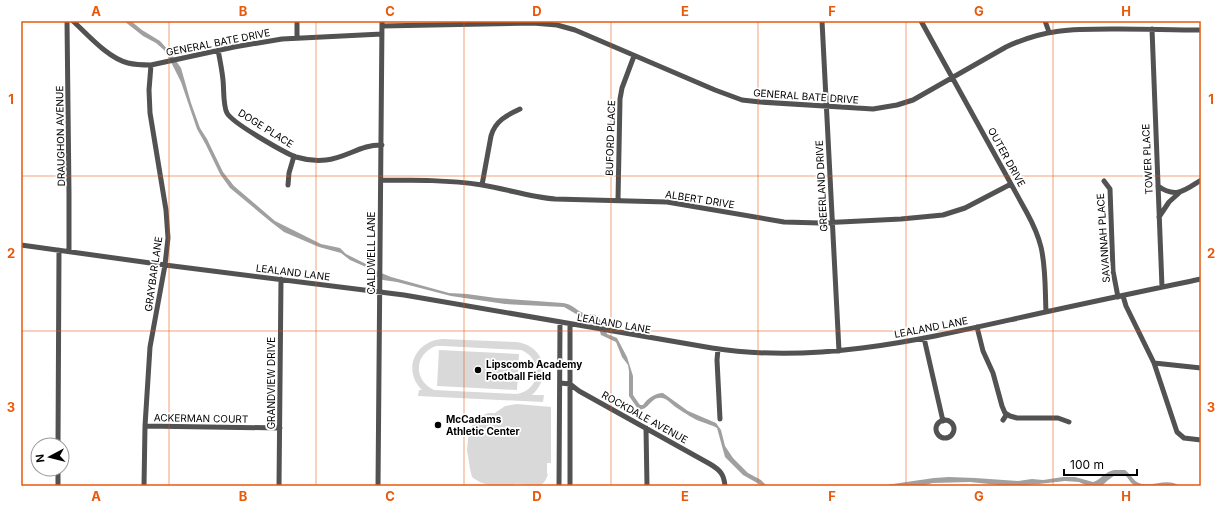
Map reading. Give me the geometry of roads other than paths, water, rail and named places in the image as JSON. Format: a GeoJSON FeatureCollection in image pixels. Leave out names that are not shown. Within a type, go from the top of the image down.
{"type":"FeatureCollection","features":[{"type":"Feature","properties":{"kind":"street","name":"DRAUGHON AVENUE"},"geometry":{"type":"LineString","coordinates":[[67,21],[69,251]]}},
{"type":"Feature","properties":{"kind":"street","name":"GENERAL BATE DRIVE"},"geometry":{"type":"LineString","coordinates":[[73,21],[102,47],[120,60],[130,64],[151,65],[253,43],[297,38],[382,34]]}},
{"type":"Feature","properties":{"kind":"street"},"geometry":{"type":"LineString","coordinates":[[297,21],[297,38]]}},
{"type":"Feature","properties":{"kind":"street","name":"GREERLAND DRIVE"},"geometry":{"type":"LineString","coordinates":[[822,21],[839,351]]}},
{"type":"Feature","properties":{"kind":"street","name":"OUTER DRIVE"},"geometry":{"type":"LineString","coordinates":[[921,21],[1030,218],[1038,236],[1044,262],[1046,312]]}},
{"type":"Feature","properties":{"kind":"street"},"geometry":{"type":"LineString","coordinates":[[1045,21],[1049,32]]}},
{"type":"Feature","properties":{"kind":"street","name":"GENERAL BATE DRIVE"},"geometry":{"type":"LineString","coordinates":[[382,23],[533,22],[566,27],[742,100],[826,107],[873,109],[897,105],[913,100],[1016,42],[1049,32],[1076,29],[1201,30]]}},
{"type":"Feature","properties":{"kind":"street","name":"CALDWELL LANE"},"geometry":{"type":"LineString","coordinates":[[378,486],[382,23]]}},
{"type":"Feature","properties":{"kind":"street","name":"TOWER PLACE"},"geometry":{"type":"LineString","coordinates":[[1152,30],[1158,218],[1162,287]]}},
{"type":"Feature","properties":{"kind":"street","name":"DOGE PLACE"},"geometry":{"type":"LineString","coordinates":[[218,50],[222,68],[227,113],[237,123],[294,156],[316,160],[328,160],[347,156],[364,147],[382,145]]}},
{"type":"Feature","properties":{"kind":"street","name":"BUFORD PLACE"},"geometry":{"type":"LineString","coordinates":[[618,200],[620,99],[622,88],[634,56]]}},
{"type":"Feature","properties":{"kind":"street","name":"GRAYBAR LANE"},"geometry":{"type":"LineString","coordinates":[[144,486],[145,426],[150,347],[165,265],[168,238],[167,221],[150,113],[149,90],[151,65]]}},
{"type":"Feature","properties":{"kind":"street"},"geometry":{"type":"LineString","coordinates":[[482,185],[494,128],[502,118],[520,109]]}},
{"type":"Feature","properties":{"kind":"street"},"geometry":{"type":"LineString","coordinates":[[288,185],[290,168],[294,156]]}},
{"type":"Feature","properties":{"kind":"street","name":"ALBERT DRIVE"},"geometry":{"type":"LineString","coordinates":[[381,180],[437,181],[482,185],[548,198],[667,202],[792,223],[901,219],[943,215],[965,208],[1011,184]]}},
{"type":"Feature","properties":{"kind":"street","name":"SAVANNAH PLACE"},"geometry":{"type":"LineString","coordinates":[[1104,180],[1110,189],[1113,271],[1120,296]]}},
{"type":"Feature","properties":{"kind":"street"},"geometry":{"type":"LineString","coordinates":[[1158,218],[1169,202],[1180,192],[1201,180]]}},
{"type":"Feature","properties":{"kind":"street"},"geometry":{"type":"LineString","coordinates":[[1158,186],[1170,192],[1180,192]]}},
{"type":"Feature","properties":{"kind":"street","name":"LEALAND LANE"},"geometry":{"type":"LineString","coordinates":[[21,245],[379,292],[718,349],[785,353],[839,351],[880,346],[977,327],[1201,279]]}},
{"type":"Feature","properties":{"kind":"street"},"geometry":{"type":"LineString","coordinates":[[58,437],[59,250]]}},
{"type":"Feature","properties":{"kind":"street","name":"GRANDVIEW DRIVE"},"geometry":{"type":"LineString","coordinates":[[279,486],[281,279]]}},
{"type":"Feature","properties":{"kind":"street"},"geometry":{"type":"LineString","coordinates":[[1120,296],[1154,363],[1175,430],[1178,435],[1187,439],[1201,440]]}},
{"type":"Feature","properties":{"kind":"street"},"geometry":{"type":"LineString","coordinates":[[559,486],[560,322]]}},
{"type":"Feature","properties":{"kind":"street"},"geometry":{"type":"LineString","coordinates":[[570,324],[570,486]]}},
{"type":"Feature","properties":{"kind":"street"},"geometry":{"type":"LineString","coordinates":[[977,327],[983,351],[993,373],[1004,411],[1007,414],[1017,418],[1058,418],[1069,422]]}},
{"type":"Feature","properties":{"kind":"street"},"geometry":{"type":"LineString","coordinates":[[924,338],[943,420]]}},
{"type":"Feature","properties":{"kind":"street"},"geometry":{"type":"LineString","coordinates":[[718,349],[717,360],[720,419]]}},
{"type":"Feature","properties":{"kind":"street"},"geometry":{"type":"LineString","coordinates":[[1154,363],[1201,368]]}},
{"type":"Feature","properties":{"kind":"street","name":"ROCKDALE AVENUE"},"geometry":{"type":"LineString","coordinates":[[560,383],[570,384],[705,460],[720,471],[723,475],[725,486]]}},
{"type":"Feature","properties":{"kind":"street"},"geometry":{"type":"LineString","coordinates":[[1003,420],[1007,414]]}},
{"type":"Feature","properties":{"kind":"street","name":"ACKERMAN COURT"},"geometry":{"type":"LineString","coordinates":[[145,426],[280,428]]}},
{"type":"Feature","properties":{"kind":"street"},"geometry":{"type":"LineString","coordinates":[[646,428],[647,486]]}},
{"type":"Feature","properties":{"kind":"place","name":"Lipscomb Academy Football Field"},"geometry":{"type":"Point","coordinates":[478,370]}},
{"type":"Feature","properties":{"kind":"place","name":"McCadams Athletic Center"},"geometry":{"type":"Point","coordinates":[438,425]}}]}
